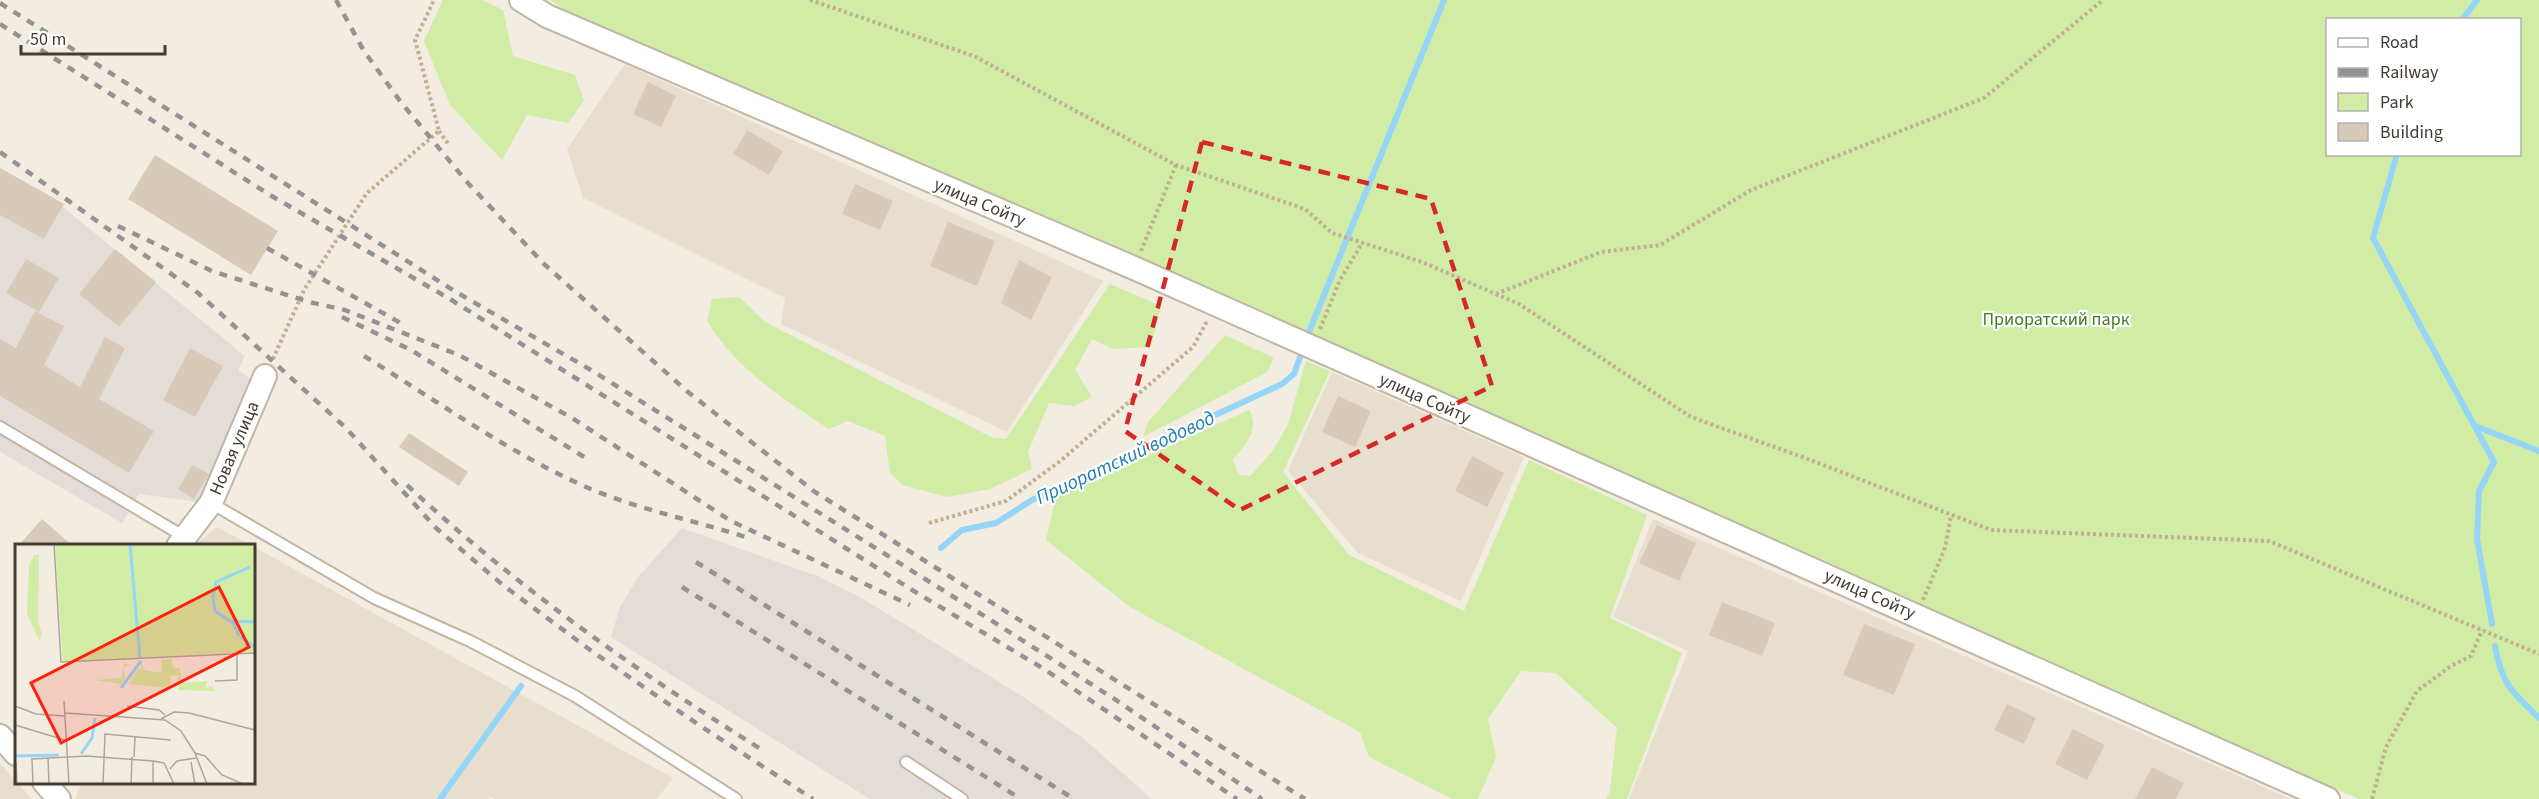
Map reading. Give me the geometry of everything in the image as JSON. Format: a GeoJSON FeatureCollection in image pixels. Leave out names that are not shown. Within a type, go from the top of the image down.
{"type":"FeatureCollection","features":[{"type":"Feature","properties":{"kind":"street","name":"улица Сойту"},"geometry":{"type":"LineString","coordinates":[[521,0],[558,20],[1134,268],[2328,799]]}},
{"type":"Feature","properties":{"kind":"street","name":"Новая улица"},"geometry":{"type":"LineString","coordinates":[[180,541],[211,503],[265,376]]}},
{"type":"Feature","properties":{"kind":"street"},"geometry":{"type":"LineString","coordinates":[[0,736],[15,753]]}},
{"type":"Feature","properties":{"kind":"lane"},"geometry":{"type":"LineString","coordinates":[[0,428],[180,541]]}},
{"type":"Feature","properties":{"kind":"lane"},"geometry":{"type":"LineString","coordinates":[[211,503],[374,598],[470,641],[575,696],[736,799]]}},
{"type":"Feature","properties":{"kind":"lane"},"geometry":{"type":"LineString","coordinates":[[906,762],[962,799]]}},
{"type":"Feature","properties":{"kind":"path"},"geometry":{"type":"LineString","coordinates":[[434,0],[416,40],[439,131],[449,145]]}},
{"type":"Feature","properties":{"kind":"path"},"geometry":{"type":"LineString","coordinates":[[810,0],[974,56],[1176,165],[1305,209],[1332,233],[1362,245],[1422,262],[1519,304],[1691,417],[1805,458],[1991,530],[2269,541],[2539,654]]}},
{"type":"Feature","properties":{"kind":"path"},"geometry":{"type":"LineString","coordinates":[[1496,295],[1601,252],[1660,245],[1751,190],[1984,98],[2103,0]]}},
{"type":"Feature","properties":{"kind":"path"},"geometry":{"type":"LineString","coordinates":[[265,376],[304,290],[366,193],[439,131]]}},
{"type":"Feature","properties":{"kind":"path"},"geometry":{"type":"LineString","coordinates":[[1134,268],[1176,165]]}},
{"type":"Feature","properties":{"kind":"path"},"geometry":{"type":"LineString","coordinates":[[1312,349],[1340,280],[1362,245]]}},
{"type":"Feature","properties":{"kind":"path"},"geometry":{"type":"LineString","coordinates":[[929,523],[1006,501],[1059,462],[1192,347],[1216,305]]}},
{"type":"Feature","properties":{"kind":"path"},"geometry":{"type":"LineString","coordinates":[[1917,615],[1945,548],[1951,515]]}},
{"type":"Feature","properties":{"kind":"path"},"geometry":{"type":"LineString","coordinates":[[2372,799],[2386,747],[2417,691],[2451,666],[2471,656],[2482,630]]}},
{"type":"Feature","properties":{"kind":"highlighted area"},"geometry":{"type":"Polygon","coordinates":[[[1202,142],[1431,199],[1492,386],[1240,510],[1125,431],[1202,142]]]}},
{"type":"Feature","properties":{"kind":"shaded area"},"geometry":{"type":"Polygon","coordinates":[[[625,64],[1103,281],[1007,432],[781,324],[785,298],[583,198],[567,149],[625,64]]]}},
{"type":"Feature","properties":{"kind":"shaded area"},"geometry":{"type":"Polygon","coordinates":[[[0,168],[64,204],[63,207],[245,356],[238,371],[250,378],[199,502],[139,494],[122,523],[0,452],[0,168]]]}},
{"type":"Feature","properties":{"kind":"shaded area"},"geometry":{"type":"Polygon","coordinates":[[[1332,372],[1524,457],[1461,601],[1358,553],[1288,471],[1332,372]]]}},
{"type":"Feature","properties":{"kind":"shaded area"},"geometry":{"type":"Polygon","coordinates":[[[1653,519],[2291,799],[1629,799],[1688,651],[1613,617],[1653,519]]]}},
{"type":"Feature","properties":{"kind":"shaded area"},"geometry":{"type":"Polygon","coordinates":[[[217,527],[248,544],[195,544],[217,527]]]}},
{"type":"Feature","properties":{"kind":"shaded area"},"geometry":{"type":"Polygon","coordinates":[[[682,528],[817,576],[860,597],[1027,699],[1084,739],[1152,799],[870,799],[611,637],[620,607],[638,577],[682,528]]]}},
{"type":"Feature","properties":{"kind":"shaded area"},"geometry":{"type":"Polygon","coordinates":[[[255,548],[673,778],[657,799],[495,799],[490,797],[489,799],[75,799],[82,784],[255,784],[255,548]]]}},
{"type":"Feature","properties":{"kind":"shaded area"},"geometry":{"type":"Polygon","coordinates":[[[0,763],[15,781],[15,784],[18,784],[32,799],[0,799],[0,763]]]}},
{"type":"Feature","properties":{"kind":"green space"},"geometry":{"type":"Polygon","coordinates":[[[443,0],[483,0],[503,10],[513,56],[575,75],[584,101],[568,123],[527,115],[502,160],[450,105],[424,41],[443,0]]]}},
{"type":"Feature","properties":{"kind":"green space","name":"Приоратский парк"},"geometry":{"type":"Polygon","coordinates":[[[550,0],[2539,0],[2539,799],[2359,799],[581,19],[550,0]]]}},
{"type":"Feature","properties":{"kind":"green space"},"geometry":{"type":"Polygon","coordinates":[[[1110,284],[1161,306],[1151,347],[1113,349],[1092,339],[1075,370],[1092,397],[1074,406],[1049,403],[1028,452],[1032,469],[990,489],[947,497],[902,485],[890,473],[885,436],[848,421],[829,429],[777,394],[732,354],[707,321],[712,299],[739,297],[765,322],[993,438],[1006,439],[1110,284]]]}},
{"type":"Feature","properties":{"kind":"green space"},"geometry":{"type":"Polygon","coordinates":[[[1225,335],[1274,358],[1267,372],[1143,437],[1148,422],[1225,335]]]}},
{"type":"Feature","properties":{"kind":"green space"},"geometry":{"type":"Polygon","coordinates":[[[1306,361],[1330,371],[1283,472],[1349,555],[1464,611],[1529,460],[1647,515],[1610,618],[1682,653],[1627,799],[1606,799],[1610,791],[1617,728],[1556,673],[1521,671],[1488,719],[1496,757],[1478,799],[1452,799],[1369,757],[1360,732],[1130,607],[1046,540],[1056,497],[1249,410],[1253,424],[1252,431],[1233,460],[1239,475],[1250,476],[1272,452],[1288,424],[1306,361]]]}},
{"type":"Feature","properties":{"kind":"building"},"geometry":{"type":"Polygon","coordinates":[[[648,82],[676,96],[661,127],[633,114],[648,82]]]}},
{"type":"Feature","properties":{"kind":"building"},"geometry":{"type":"Polygon","coordinates":[[[747,130],[783,151],[769,175],[733,154],[747,130]]]}},
{"type":"Feature","properties":{"kind":"building"},"geometry":{"type":"Polygon","coordinates":[[[155,155],[278,231],[251,275],[128,199],[155,155]]]}},
{"type":"Feature","properties":{"kind":"building"},"geometry":{"type":"Polygon","coordinates":[[[0,168],[64,204],[44,239],[0,215],[0,168]]]}},
{"type":"Feature","properties":{"kind":"building"},"geometry":{"type":"Polygon","coordinates":[[[855,184],[893,201],[880,230],[842,214],[855,184]]]}},
{"type":"Feature","properties":{"kind":"building"},"geometry":{"type":"Polygon","coordinates":[[[948,222],[995,241],[977,286],[930,266],[948,222]]]}},
{"type":"Feature","properties":{"kind":"building"},"geometry":{"type":"Polygon","coordinates":[[[115,249],[156,282],[119,327],[79,294],[115,249]]]}},
{"type":"Feature","properties":{"kind":"building"},"geometry":{"type":"Polygon","coordinates":[[[26,259],[59,278],[39,312],[6,293],[26,259]]]}},
{"type":"Feature","properties":{"kind":"building"},"geometry":{"type":"Polygon","coordinates":[[[1019,260],[1052,277],[1031,320],[1001,303],[1019,260]]]}},
{"type":"Feature","properties":{"kind":"building"},"geometry":{"type":"Polygon","coordinates":[[[35,311],[64,326],[44,365],[80,387],[105,337],[125,348],[99,399],[154,431],[129,473],[0,396],[0,339],[16,348],[35,311]]]}},
{"type":"Feature","properties":{"kind":"building"},"geometry":{"type":"Polygon","coordinates":[[[190,348],[223,366],[195,417],[163,400],[190,348]]]}},
{"type":"Feature","properties":{"kind":"building"},"geometry":{"type":"Polygon","coordinates":[[[1338,396],[1371,411],[1355,447],[1322,432],[1338,396]]]}},
{"type":"Feature","properties":{"kind":"building"},"geometry":{"type":"Polygon","coordinates":[[[409,433],[468,472],[459,486],[399,447],[409,433]]]}},
{"type":"Feature","properties":{"kind":"building"},"geometry":{"type":"Polygon","coordinates":[[[1472,456],[1504,473],[1487,507],[1455,491],[1472,456]]]}},
{"type":"Feature","properties":{"kind":"building"},"geometry":{"type":"Polygon","coordinates":[[[192,465],[209,474],[194,499],[178,489],[192,465]]]}},
{"type":"Feature","properties":{"kind":"building"},"geometry":{"type":"Polygon","coordinates":[[[42,519],[71,544],[20,544],[42,519]]]}},
{"type":"Feature","properties":{"kind":"building"},"geometry":{"type":"Polygon","coordinates":[[[1657,525],[1696,543],[1679,581],[1639,563],[1657,525]]]}},
{"type":"Feature","properties":{"kind":"building"},"geometry":{"type":"Polygon","coordinates":[[[1722,602],[1775,623],[1762,656],[1709,635],[1722,602]]]}},
{"type":"Feature","properties":{"kind":"building"},"geometry":{"type":"Polygon","coordinates":[[[1864,624],[1915,644],[1894,695],[1843,675],[1864,624]]]}},
{"type":"Feature","properties":{"kind":"building"},"geometry":{"type":"Polygon","coordinates":[[[2007,704],[2036,718],[2024,744],[1994,730],[2007,704]]]}},
{"type":"Feature","properties":{"kind":"building"},"geometry":{"type":"Polygon","coordinates":[[[2073,729],[2105,745],[2087,780],[2055,764],[2073,729]]]}},
{"type":"Feature","properties":{"kind":"building"},"geometry":{"type":"Polygon","coordinates":[[[2152,767],[2184,783],[2176,799],[2135,799],[2152,767]]]}},
{"type":"Feature","properties":{"kind":"waterway","name":"Приоратский водовод"},"geometry":{"type":"LineString","coordinates":[[1309,332],[1444,0]]}},
{"type":"Feature","properties":{"kind":"waterway"},"geometry":{"type":"LineString","coordinates":[[2464,18],[2477,0]]}},
{"type":"Feature","properties":{"kind":"waterway"},"geometry":{"type":"LineString","coordinates":[[2396,156],[2373,238],[2494,462],[2479,491],[2477,539],[2492,624]]}},
{"type":"Feature","properties":{"kind":"waterway","name":"Приоратский водовод"},"geometry":{"type":"LineString","coordinates":[[941,548],[962,530],[996,523],[1032,500],[1282,384],[1294,374],[1300,357]]}},
{"type":"Feature","properties":{"kind":"waterway"},"geometry":{"type":"LineString","coordinates":[[2475,426],[2539,451]]}},
{"type":"Feature","properties":{"kind":"waterway"},"geometry":{"type":"LineString","coordinates":[[2495,646],[2501,670],[2509,687],[2539,718]]}},
{"type":"Feature","properties":{"kind":"waterway","name":"Приоратский водовод"},"geometry":{"type":"LineString","coordinates":[[440,799],[521,686]]}},
{"type":"Feature","properties":{"kind":"railway"},"geometry":{"type":"LineString","coordinates":[[336,0],[364,51],[400,101],[467,182],[544,264],[688,392],[815,492],[1305,799]]}},
{"type":"Feature","properties":{"kind":"railway"},"geometry":{"type":"LineString","coordinates":[[0,3],[456,292],[591,370],[989,619],[1116,700],[1262,799]]}},
{"type":"Feature","properties":{"kind":"railway"},"geometry":{"type":"LineString","coordinates":[[0,24],[270,195],[450,299],[917,593],[1044,669],[1237,799]]}},
{"type":"Feature","properties":{"kind":"railway"},"geometry":{"type":"LineString","coordinates":[[0,152],[198,293],[346,428],[436,528],[504,586],[593,652],[699,725],[813,799]]}},
{"type":"Feature","properties":{"kind":"railway"},"geometry":{"type":"LineString","coordinates":[[118,226],[212,271],[309,302],[345,310],[459,355],[572,418],[731,521],[910,605]]}},
{"type":"Feature","properties":{"kind":"railway"},"geometry":{"type":"LineString","coordinates":[[267,248],[406,326]]}},
{"type":"Feature","properties":{"kind":"railway"},"geometry":{"type":"LineString","coordinates":[[342,317],[411,350],[589,460]]}},
{"type":"Feature","properties":{"kind":"railway"},"geometry":{"type":"LineString","coordinates":[[364,356],[501,442],[586,487],[647,509],[752,539]]}},
{"type":"Feature","properties":{"kind":"railway"},"geometry":{"type":"LineString","coordinates":[[407,485],[490,557],[577,625],[621,657],[759,748]]}},
{"type":"Feature","properties":{"kind":"railway"},"geometry":{"type":"LineString","coordinates":[[696,562],[1074,799]]}},
{"type":"Feature","properties":{"kind":"railway"},"geometry":{"type":"LineString","coordinates":[[682,587],[1021,799]]}}]}
